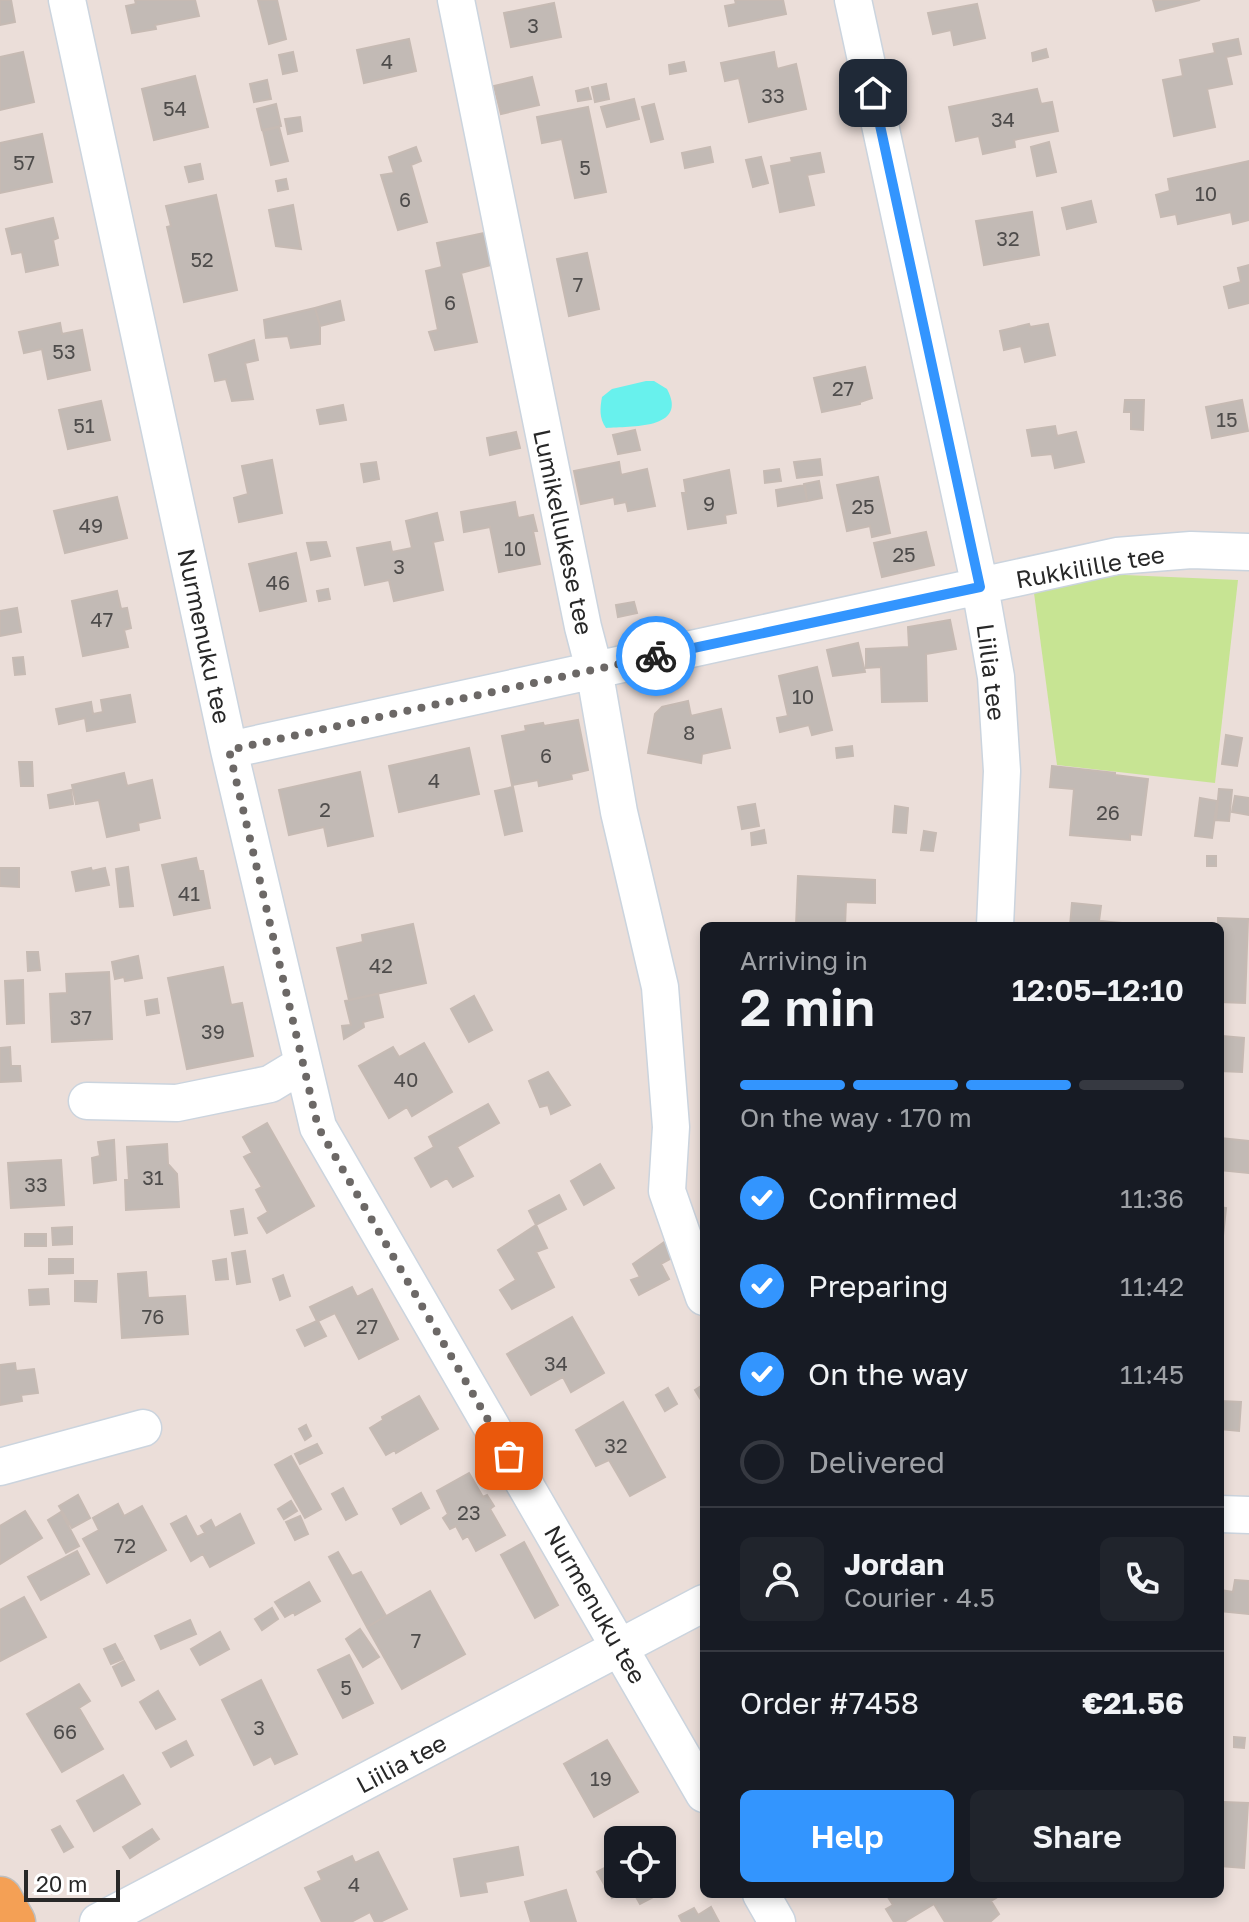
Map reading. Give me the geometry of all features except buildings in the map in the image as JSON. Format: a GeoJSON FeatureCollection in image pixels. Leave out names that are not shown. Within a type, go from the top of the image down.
{"type":"FeatureCollection","features":[{"type":"Feature","properties":{"kind":"main road"},"geometry":{"type":"LineString","coordinates":[[0,1899],[13,1922]]}},
{"type":"Feature","properties":{"kind":"street","name":"Nurmenuku tee"},"geometry":{"type":"LineString","coordinates":[[67,0],[229,750],[318,1127],[700,1787]]}},
{"type":"Feature","properties":{"kind":"street","name":"Lumikellukese tee"},"geometry":{"type":"LineString","coordinates":[[456,0],[579,611],[594,669],[619,812],[660,987],[671,1127],[667,1191],[700,1286]]}},
{"type":"Feature","properties":{"kind":"street","name":"Liilia tee"},"geometry":{"type":"LineString","coordinates":[[853,0],[980,587],[996,677],[1002,771],[995,922]]}},
{"type":"Feature","properties":{"kind":"street","name":"Rukkilille tee"},"geometry":{"type":"LineString","coordinates":[[229,750],[1028,574],[1150,552],[1249,552]]}},
{"type":"Feature","properties":{"kind":"street"},"geometry":{"type":"LineString","coordinates":[[87,1101],[177,1103],[270,1084],[303,1064]]}},
{"type":"Feature","properties":{"kind":"street"},"geometry":{"type":"LineString","coordinates":[[0,1467],[143,1428]]}},
{"type":"Feature","properties":{"kind":"street"},"geometry":{"type":"LineString","coordinates":[[1224,1514],[1249,1515]]}},
{"type":"Feature","properties":{"kind":"street","name":"Liilia tee"},"geometry":{"type":"LineString","coordinates":[[98,1922],[700,1605]]}},
{"type":"Feature","properties":{"kind":"street"},"geometry":{"type":"LineString","coordinates":[[763,1898],[777,1922]]}},
{"type":"Feature","properties":{"kind":"green space"},"geometry":{"type":"Polygon","coordinates":[[[1102,574],[1238,580],[1215,783],[1057,765],[1034,593],[1102,574]]]}},
{"type":"Feature","properties":{"kind":"water"},"geometry":{"type":"Polygon","coordinates":[[[654,381],[667,389],[672,402],[670,412],[664,419],[642,426],[606,428],[601,413],[602,397],[612,389],[654,381]]]}},
{"type":"Feature","properties":{"kind":"way so far"},"geometry":{"type":"LineString","coordinates":[[509,1456],[318,1127],[229,750],[656,656]]}},
{"type":"Feature","properties":{"kind":"route"},"geometry":{"type":"LineString","coordinates":[[656,656],[980,587],[873,93]]}}]}
